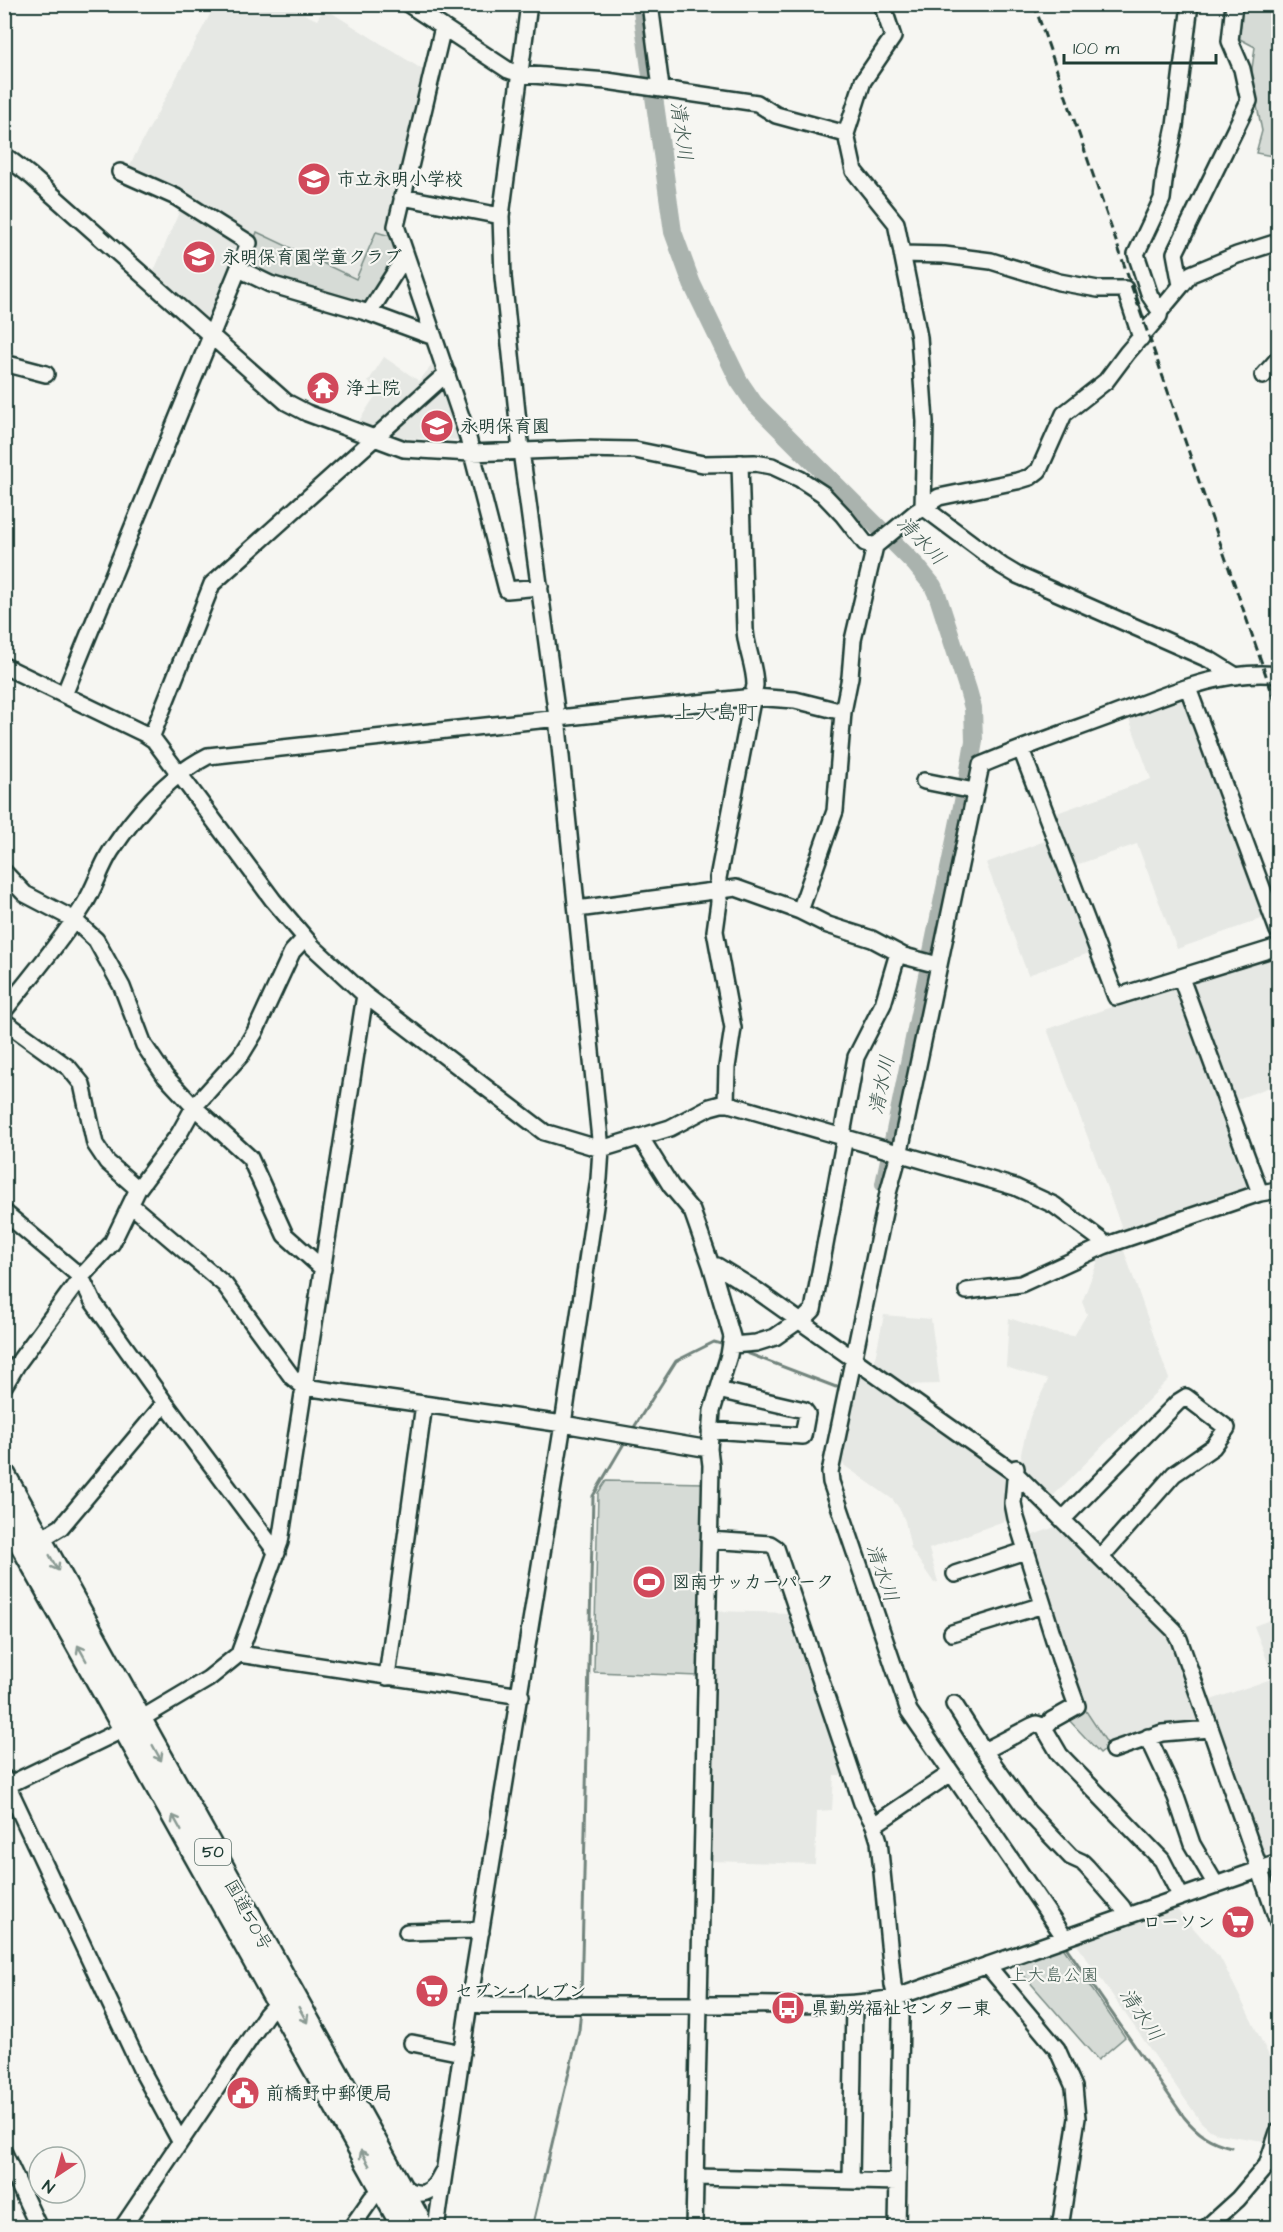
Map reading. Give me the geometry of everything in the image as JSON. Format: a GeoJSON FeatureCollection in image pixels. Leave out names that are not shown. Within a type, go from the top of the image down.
{"type":"FeatureCollection","features":[{"type":"Feature","properties":{"kind":"highway","name":"国道50号"},"geometry":{"type":"LineString","coordinates":[[4,1475],[41,1539],[132,1724]]}},
{"type":"Feature","properties":{"kind":"highway","name":"国道50号"},"geometry":{"type":"LineString","coordinates":[[4,1514],[132,1724],[390,2187],[423,2228]]}},
{"type":"Feature","properties":{"kind":"highway","name":"国道50号"},"geometry":{"type":"LineString","coordinates":[[390,2187],[404,2228]]}},
{"type":"Feature","properties":{"kind":"street"},"geometry":{"type":"LineString","coordinates":[[408,4],[508,70],[520,74],[603,80],[757,103],[776,115],[846,134]]}},
{"type":"Feature","properties":{"kind":"street"},"geometry":{"type":"LineString","coordinates":[[436,2228],[469,2003],[562,1424],[599,1179],[601,1149],[557,717],[503,277],[501,216],[529,4]]}},
{"type":"Feature","properties":{"kind":"street"},"geometry":{"type":"LineString","coordinates":[[650,4],[661,88]]}},
{"type":"Feature","properties":{"kind":"street"},"geometry":{"type":"LineString","coordinates":[[882,4],[892,37],[863,81],[846,134],[854,171],[896,223],[919,337],[925,422],[923,507]]}},
{"type":"Feature","properties":{"kind":"street"},"geometry":{"type":"LineString","coordinates":[[1160,311],[1150,296],[1136,254],[1162,199],[1175,126],[1190,4]]}},
{"type":"Feature","properties":{"kind":"street"},"geometry":{"type":"LineString","coordinates":[[1181,285],[1175,254],[1249,101],[1242,69],[1230,41],[1234,4]]}},
{"type":"Feature","properties":{"kind":"street"},"geometry":{"type":"LineString","coordinates":[[443,27],[396,226],[447,373],[507,590],[540,586]]}},
{"type":"Feature","properties":{"kind":"street"},"geometry":{"type":"LineString","coordinates":[[4,155],[286,402],[307,413],[404,449],[470,453],[580,448],[635,450],[703,464],[772,466],[807,483],[832,503],[866,543],[875,546]]}},
{"type":"Feature","properties":{"kind":"street"},"geometry":{"type":"LineString","coordinates":[[64,695],[249,243],[176,197],[120,172]]}},
{"type":"Feature","properties":{"kind":"street"},"geometry":{"type":"LineString","coordinates":[[402,197],[501,216]]}},
{"type":"Feature","properties":{"kind":"street"},"geometry":{"type":"LineString","coordinates":[[800,911],[834,819],[843,712],[850,677],[854,629],[875,546],[939,497],[1030,477],[1039,470],[1064,414],[1106,381],[1191,274],[1237,255],[1278,242]]}},
{"type":"Feature","properties":{"kind":"street"},"geometry":{"type":"LineString","coordinates":[[902,254],[944,255],[991,261],[1059,282],[1098,289],[1125,289],[1141,338]]}},
{"type":"Feature","properties":{"kind":"street"},"geometry":{"type":"LineString","coordinates":[[369,313],[406,255]]}},
{"type":"Feature","properties":{"kind":"street"},"geometry":{"type":"LineString","coordinates":[[239,269],[270,284],[369,313],[434,337]]}},
{"type":"Feature","properties":{"kind":"street"},"geometry":{"type":"LineString","coordinates":[[1263,376],[1278,359]]}},
{"type":"Feature","properties":{"kind":"street"},"geometry":{"type":"LineString","coordinates":[[4,363],[46,374]]}},
{"type":"Feature","properties":{"kind":"street"},"geometry":{"type":"LineString","coordinates":[[151,738],[212,584],[447,373]]}},
{"type":"Feature","properties":{"kind":"street"},"geometry":{"type":"LineString","coordinates":[[726,1103],[727,1067],[733,1028],[716,931],[718,889],[755,675],[744,630],[740,464]]}},
{"type":"Feature","properties":{"kind":"street"},"geometry":{"type":"LineString","coordinates":[[923,507],[1017,575],[1210,660],[1236,676]]}},
{"type":"Feature","properties":{"kind":"street"},"geometry":{"type":"LineString","coordinates":[[4,666],[151,738],[304,938],[365,995],[544,1132],[601,1149],[675,1126],[710,1107],[726,1103],[1012,1186],[1037,1196],[1066,1214],[1101,1240],[1104,1246]]}},
{"type":"Feature","properties":{"kind":"street"},"geometry":{"type":"LineString","coordinates":[[1065,1938],[909,1711],[831,1482],[830,1472],[851,1357],[888,1192],[968,790],[981,765],[1021,748],[1188,688],[1236,676],[1278,675]]}},
{"type":"Feature","properties":{"kind":"street"},"geometry":{"type":"LineString","coordinates":[[1188,688],[1278,931]]}},
{"type":"Feature","properties":{"kind":"street"},"geometry":{"type":"LineString","coordinates":[[4,1011],[74,919],[110,852],[141,812],[180,774],[208,756],[753,697],[786,699],[843,712]]}},
{"type":"Feature","properties":{"kind":"street"},"geometry":{"type":"LineString","coordinates":[[1021,748],[1116,998],[1278,947]]}},
{"type":"Feature","properties":{"kind":"street"},"geometry":{"type":"LineString","coordinates":[[924,781],[968,790]]}},
{"type":"Feature","properties":{"kind":"street"},"geometry":{"type":"LineString","coordinates":[[4,872],[25,894],[74,919],[96,940],[122,987],[144,1045],[165,1076],[194,1107],[250,1158],[285,1235],[324,1269]]}},
{"type":"Feature","properties":{"kind":"street"},"geometry":{"type":"LineString","coordinates":[[577,909],[736,888],[800,911],[828,925],[872,939],[898,953],[933,963]]}},
{"type":"Feature","properties":{"kind":"street"},"geometry":{"type":"LineString","coordinates":[[4,1386],[18,1363],[81,1277],[112,1244],[138,1190],[179,1134],[194,1107],[240,1055],[255,1032],[292,952],[304,938]]}},
{"type":"Feature","properties":{"kind":"street"},"geometry":{"type":"LineString","coordinates":[[732,1345],[765,1341],[782,1333],[808,1316],[815,1303],[856,1057],[883,1004],[898,953]]}},
{"type":"Feature","properties":{"kind":"street"},"geometry":{"type":"LineString","coordinates":[[1181,978],[1260,1192]]}},
{"type":"Feature","properties":{"kind":"street"},"geometry":{"type":"LineString","coordinates":[[180,2141],[142,2071],[6,1783],[132,1724],[208,1679],[239,1654],[277,1554],[324,1269],[365,995]]}},
{"type":"Feature","properties":{"kind":"street"},"geometry":{"type":"LineString","coordinates":[[4,1021],[69,1068],[82,1084],[95,1144],[107,1162],[138,1190]]}},
{"type":"Feature","properties":{"kind":"street"},"geometry":{"type":"LineString","coordinates":[[641,1138],[671,1186],[692,1211],[728,1319],[732,1345],[712,1411],[709,1449],[694,2228]]}},
{"type":"Feature","properties":{"kind":"street"},"geometry":{"type":"LineString","coordinates":[[967,1292],[1021,1284],[1104,1246],[1260,1192],[1278,1190]]}},
{"type":"Feature","properties":{"kind":"street"},"geometry":{"type":"LineString","coordinates":[[131,1206],[225,1285],[292,1377],[304,1387],[562,1424],[709,1449]]}},
{"type":"Feature","properties":{"kind":"street"},"geometry":{"type":"LineString","coordinates":[[4,1212],[81,1277],[93,1302],[277,1554]]}},
{"type":"Feature","properties":{"kind":"street"},"geometry":{"type":"LineString","coordinates":[[711,1264],[756,1290],[1016,1471],[1177,1634],[1278,1922]]}},
{"type":"Feature","properties":{"kind":"street"},"geometry":{"type":"LineString","coordinates":[[710,1431],[803,1436],[807,1414],[804,1410],[718,1390]]}},
{"type":"Feature","properties":{"kind":"street"},"geometry":{"type":"LineString","coordinates":[[1063,1520],[1178,1402],[1186,1397],[1227,1428],[1213,1448],[1173,1474],[1101,1557]]}},
{"type":"Feature","properties":{"kind":"street"},"geometry":{"type":"LineString","coordinates":[[41,1539],[61,1527],[165,1403]]}},
{"type":"Feature","properties":{"kind":"street"},"geometry":{"type":"LineString","coordinates":[[387,1677],[424,1404]]}},
{"type":"Feature","properties":{"kind":"street"},"geometry":{"type":"LineString","coordinates":[[1016,1471],[1013,1503],[1025,1551],[1077,1706],[1052,1720],[1044,1728]]}},
{"type":"Feature","properties":{"kind":"street"},"geometry":{"type":"LineString","coordinates":[[709,1540],[770,1544],[776,1548],[862,1803],[874,1825],[879,1841],[893,1985],[901,2017],[897,2228]]}},
{"type":"Feature","properties":{"kind":"street"},"geometry":{"type":"LineString","coordinates":[[955,1574],[1025,1551]]}},
{"type":"Feature","properties":{"kind":"street"},"geometry":{"type":"LineString","coordinates":[[952,1633],[1043,1605]]}},
{"type":"Feature","properties":{"kind":"street"},"geometry":{"type":"LineString","coordinates":[[239,1654],[520,1696]]}},
{"type":"Feature","properties":{"kind":"street"},"geometry":{"type":"LineString","coordinates":[[954,1704],[984,1751],[1028,1812],[1071,1857],[1087,1867],[1122,1907],[1127,1916]]}},
{"type":"Feature","properties":{"kind":"street"},"geometry":{"type":"LineString","coordinates":[[984,1751],[1040,1724],[1060,1755],[1162,1860],[1181,1897]]}},
{"type":"Feature","properties":{"kind":"street"},"geometry":{"type":"LineString","coordinates":[[1113,1750],[1148,1737],[1210,1729]]}},
{"type":"Feature","properties":{"kind":"street"},"geometry":{"type":"LineString","coordinates":[[1148,1737],[1176,1797],[1190,1840],[1216,1885]]}},
{"type":"Feature","properties":{"kind":"street"},"geometry":{"type":"LineString","coordinates":[[874,1825],[951,1773]]}},
{"type":"Feature","properties":{"kind":"street"},"geometry":{"type":"LineString","coordinates":[[469,2003],[482,2005],[854,2004],[897,1996],[1278,1863]]}},
{"type":"Feature","properties":{"kind":"street"},"geometry":{"type":"LineString","coordinates":[[407,1932],[472,1930],[481,1932]]}},
{"type":"Feature","properties":{"kind":"street"},"geometry":{"type":"LineString","coordinates":[[987,1965],[1057,2049],[1074,2087],[1077,2118],[1060,2228]]}},
{"type":"Feature","properties":{"kind":"street"},"geometry":{"type":"LineString","coordinates":[[122,2228],[283,1995]]}},
{"type":"Feature","properties":{"kind":"street"},"geometry":{"type":"LineString","coordinates":[[851,2180],[854,2004]]}},
{"type":"Feature","properties":{"kind":"street"},"geometry":{"type":"LineString","coordinates":[[412,2043],[462,2053]]}},
{"type":"Feature","properties":{"kind":"street"},"geometry":{"type":"LineString","coordinates":[[1206,2228],[1273,2170],[1278,2132]]}},
{"type":"Feature","properties":{"kind":"street"},"geometry":{"type":"LineString","coordinates":[[4,2153],[39,2228]]}},
{"type":"Feature","properties":{"kind":"street"},"geometry":{"type":"LineString","coordinates":[[351,2228],[372,2198],[390,2187],[421,2194],[432,2188],[444,2170]]}},
{"type":"Feature","properties":{"kind":"street"},"geometry":{"type":"LineString","coordinates":[[696,2177],[898,2182]]}},
{"type":"Feature","properties":{"kind":"shaded area"},"geometry":{"type":"Polygon","coordinates":[[[215,5],[286,5],[317,20],[324,8],[428,73],[394,237],[376,233],[357,279],[257,232],[254,240],[126,172],[215,5]]]}},
{"type":"Feature","properties":{"kind":"shaded area","name":"永明保育園学童クラブ"},"geometry":{"type":"Polygon","coordinates":[[[182,205],[244,243],[212,323],[154,271],[182,205]]]}},
{"type":"Feature","properties":{"kind":"shaded area"},"geometry":{"type":"Polygon","coordinates":[[[384,357],[419,381],[437,359],[442,371],[379,430],[359,421],[379,390],[368,382],[384,357]]]}},
{"type":"Feature","properties":{"kind":"shaded area"},"geometry":{"type":"Polygon","coordinates":[[[442,384],[461,440],[403,438],[392,434],[391,429],[442,384]]]}},
{"type":"Feature","properties":{"kind":"shaded area"},"geometry":{"type":"Polygon","coordinates":[[[1178,698],[1188,704],[1267,917],[1177,949],[1137,844],[1073,866],[1054,814],[1151,779],[1128,716],[1178,698]]]}},
{"type":"Feature","properties":{"kind":"shaded area"},"geometry":{"type":"Polygon","coordinates":[[[1050,839],[1092,952],[1028,975],[986,863],[1050,839]]]}},
{"type":"Feature","properties":{"kind":"shaded area"},"geometry":{"type":"Polygon","coordinates":[[[1278,954],[1278,1084],[1232,1101],[1191,990],[1196,981],[1278,954]]]}},
{"type":"Feature","properties":{"kind":"shaded area"},"geometry":{"type":"Polygon","coordinates":[[[1176,985],[1252,1184],[1250,1189],[1123,1231],[1047,1029],[1176,985]]]}},
{"type":"Feature","properties":{"kind":"shaded area"},"geometry":{"type":"Polygon","coordinates":[[[1123,1248],[1169,1379],[1053,1496],[1022,1468],[1021,1453],[1030,1417],[1048,1380],[1006,1367],[1009,1318],[1053,1333],[1074,1336],[1087,1314],[1082,1302],[1101,1253],[1123,1248]]]}},
{"type":"Feature","properties":{"kind":"shaded area"},"geometry":{"type":"Polygon","coordinates":[[[884,1315],[931,1319],[940,1384],[900,1385],[873,1368],[884,1315]]]}},
{"type":"Feature","properties":{"kind":"shaded area"},"geometry":{"type":"Polygon","coordinates":[[[855,1367],[1007,1474],[1008,1504],[1012,1518],[929,1549],[938,1582],[934,1583],[911,1549],[905,1521],[892,1499],[835,1459],[855,1367]]]}},
{"type":"Feature","properties":{"kind":"shaded area"},"geometry":{"type":"Polygon","coordinates":[[[1063,1524],[1170,1631],[1202,1721],[1198,1725],[1109,1746],[1078,1696],[1028,1537],[1063,1524]]]}},
{"type":"Feature","properties":{"kind":"shaded area"},"geometry":{"type":"Polygon","coordinates":[[[714,1611],[793,1613],[848,1775],[834,1775],[832,1810],[817,1811],[815,1864],[709,1861],[714,1611]]]}},
{"type":"Feature","properties":{"kind":"shaded area"},"geometry":{"type":"Polygon","coordinates":[[[1278,1617],[1278,1850],[1267,1855],[1262,1852],[1208,1701],[1274,1678],[1254,1626],[1278,1617]]]}},
{"type":"Feature","properties":{"kind":"shaded area"},"geometry":{"type":"Polygon","coordinates":[[[1171,1903],[1221,1959],[1278,2074],[1278,2116],[1271,2142],[1218,2134],[1201,2122],[1073,1939],[1171,1903]]]}},
{"type":"Feature","properties":{"kind":"green space"},"geometry":{"type":"Polygon","coordinates":[[[1242,5],[1260,5],[1278,18],[1278,157],[1256,153],[1262,131],[1251,76],[1255,47],[1238,38],[1242,5]]]}},
{"type":"Feature","properties":{"kind":"green space"},"geometry":{"type":"Polygon","coordinates":[[[257,232],[356,279],[376,232],[394,237],[401,254],[365,308],[244,268],[257,232]]]}},
{"type":"Feature","properties":{"kind":"green space","name":"図南サッカーパーク"},"geometry":{"type":"Polygon","coordinates":[[[606,1481],[704,1483],[699,1676],[594,1672],[598,1493],[606,1481]]]}},
{"type":"Feature","properties":{"kind":"green space"},"geometry":{"type":"Polygon","coordinates":[[[1084,1708],[1109,1746],[1100,1753],[1067,1718],[1084,1708]]]}},
{"type":"Feature","properties":{"kind":"green space","name":"上大島公園"},"geometry":{"type":"Polygon","coordinates":[[[1062,1946],[1125,2037],[1098,2060],[1013,1963],[1062,1946]]]}},
{"type":"Feature","properties":{"kind":"waterway","name":"清水川"},"geometry":{"type":"LineString","coordinates":[[641,4],[673,232],[692,284],[739,381],[754,403],[916,565],[933,586],[973,708],[974,741],[967,782],[884,1184]]}},
{"type":"Feature","properties":{"kind":"waterway"},"geometry":{"type":"LineString","coordinates":[[631,1432],[676,1361],[714,1342],[725,1345]]}},
{"type":"Feature","properties":{"kind":"waterway"},"geometry":{"type":"LineString","coordinates":[[739,1350],[836,1387],[842,1384]]}},
{"type":"Feature","properties":{"kind":"waterway"},"geometry":{"type":"LineString","coordinates":[[581,2000],[593,1496],[626,1440]]}},
{"type":"Feature","properties":{"kind":"waterway","name":"清水川"},"geometry":{"type":"LineString","coordinates":[[1064,1944],[1184,2117],[1205,2136],[1231,2147]]}},
{"type":"Feature","properties":{"kind":"waterway"},"geometry":{"type":"LineString","coordinates":[[532,2228],[579,2030],[581,2009]]}},
{"type":"Feature","properties":{"kind":"railway"},"geometry":{"type":"LineString","coordinates":[[1034,4],[1278,710]]}},
{"type":"Feature","properties":{"kind":"place","name":"市立永明小学校"},"geometry":{"type":"Point","coordinates":[314,179]}},
{"type":"Feature","properties":{"kind":"place","name":"永明保育園学童クラブ"},"geometry":{"type":"Point","coordinates":[199,257]}},
{"type":"Feature","properties":{"kind":"place","name":"浄土院"},"geometry":{"type":"Point","coordinates":[323,388]}},
{"type":"Feature","properties":{"kind":"place","name":"永明保育園"},"geometry":{"type":"Point","coordinates":[437,426]}},
{"type":"Feature","properties":{"kind":"place","name":"図南サッカーパーク"},"geometry":{"type":"Point","coordinates":[649,1582]}},
{"type":"Feature","properties":{"kind":"place","name":"ローソン"},"geometry":{"type":"Point","coordinates":[1238,1922]}},
{"type":"Feature","properties":{"kind":"place","name":"セブン-イレブン"},"geometry":{"type":"Point","coordinates":[432,1991]}},
{"type":"Feature","properties":{"kind":"place","name":"県勤労福祉センター東"},"geometry":{"type":"Point","coordinates":[788,2008]}},
{"type":"Feature","properties":{"kind":"place","name":"前橋野中郵便局"},"geometry":{"type":"Point","coordinates":[243,2093]}},
{"type":"Feature","properties":{"kind":"district","name":"上大島町"},"geometry":{"type":"Point","coordinates":[716,712]}}]}
